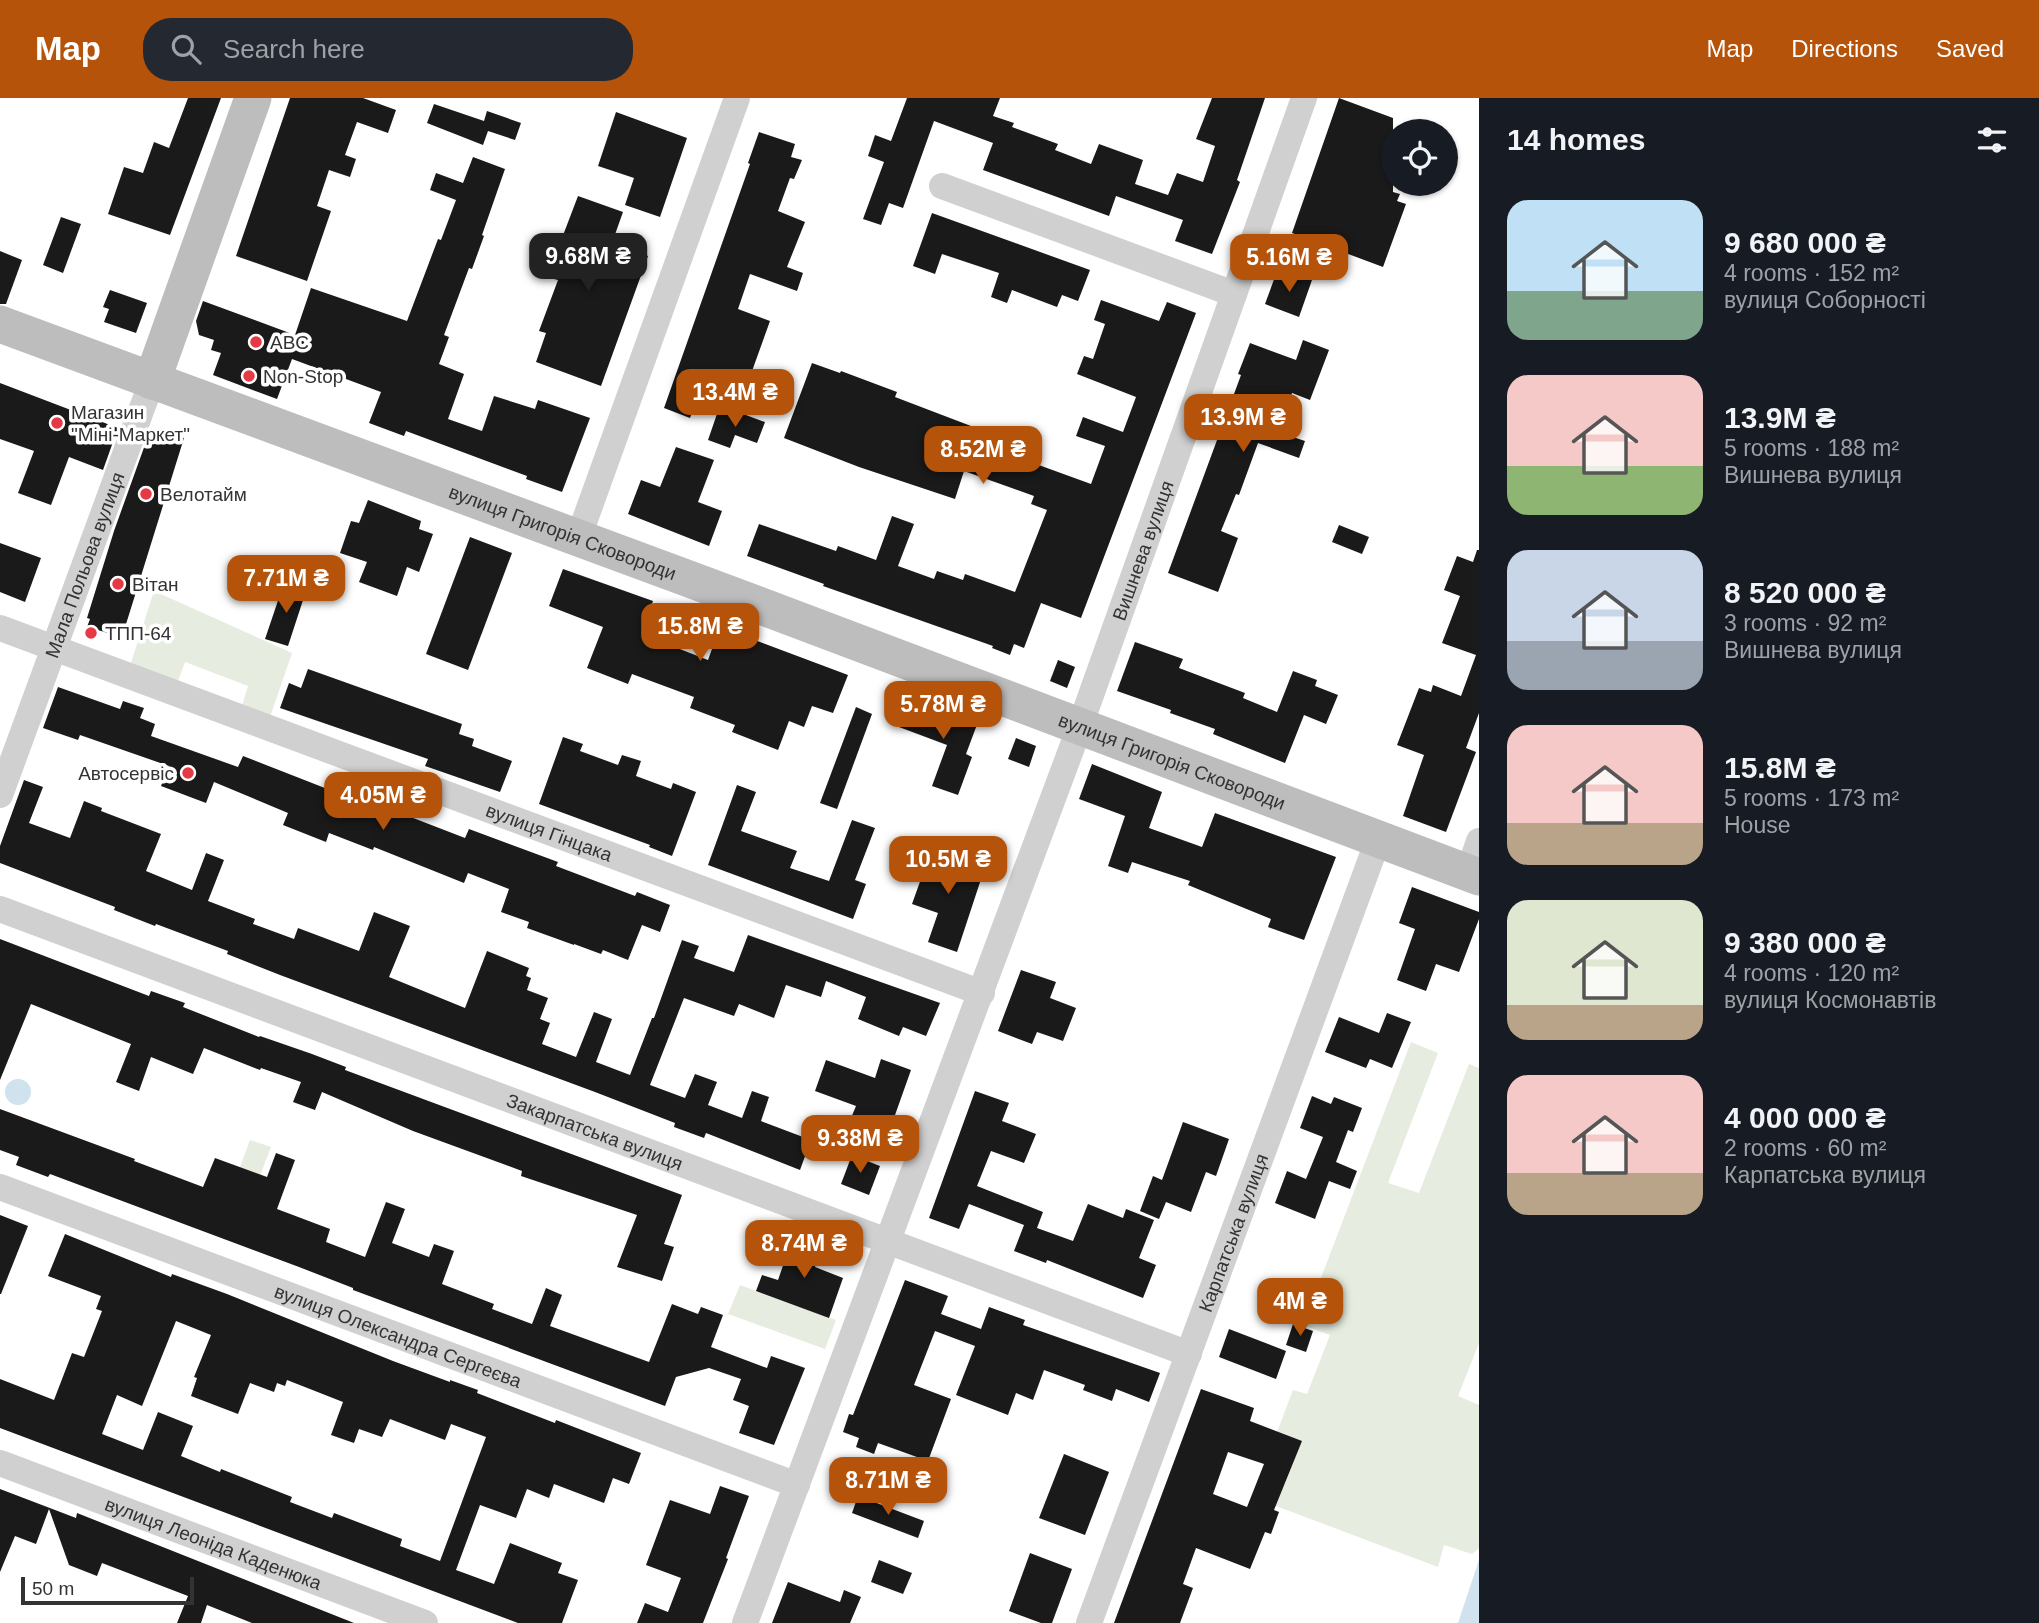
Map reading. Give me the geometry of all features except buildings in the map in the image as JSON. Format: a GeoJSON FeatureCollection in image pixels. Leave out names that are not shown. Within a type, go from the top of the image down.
{"type":"FeatureCollection","features":[{"type":"Feature","properties":{"kind":"main road","name":"Мала Польова вулиця"},"geometry":{"type":"LineString","coordinates":[[152,381],[253,98]]}},
{"type":"Feature","properties":{"kind":"main road","name":"вулиця Григорія Сковороди"},"geometry":{"type":"LineString","coordinates":[[0,324],[1080,726],[1378,840],[1475,864]]}},
{"type":"Feature","properties":{"kind":"street"},"geometry":{"type":"LineString","coordinates":[[578,540],[737,98]]}},
{"type":"Feature","properties":{"kind":"street","name":"Вишнева вулиця"},"geometry":{"type":"LineString","coordinates":[[745,1623],[1080,726],[1304,98]]}},
{"type":"Feature","properties":{"kind":"street"},"geometry":{"type":"LineString","coordinates":[[942,186],[1234,294]]}},
{"type":"Feature","properties":{"kind":"street","name":"Мала Польова вулиця"},"geometry":{"type":"LineString","coordinates":[[0,795],[152,381]]}},
{"type":"Feature","properties":{"kind":"street","name":"вулиця Гінцака"},"geometry":{"type":"LineString","coordinates":[[0,628],[982,993]]}},
{"type":"Feature","properties":{"kind":"street","name":"Карпатська вулиця"},"geometry":{"type":"LineString","coordinates":[[1089,1623],[1378,840]]}},
{"type":"Feature","properties":{"kind":"street","name":"Закарпатська вулиця"},"geometry":{"type":"LineString","coordinates":[[0,909],[1189,1354]]}},
{"type":"Feature","properties":{"kind":"street","name":"вулиця Олександра Сергеєва"},"geometry":{"type":"LineString","coordinates":[[0,1187],[797,1485]]}},
{"type":"Feature","properties":{"kind":"street","name":"вулиця Леоніда Каденюка"},"geometry":{"type":"LineString","coordinates":[[0,1463],[425,1623]]}},
{"type":"Feature","properties":{"kind":"shaded area"},"geometry":{"type":"Polygon","coordinates":[[[154,591],[292,653],[269,720],[241,709],[248,686],[185,662],[177,684],[130,666],[154,591]]]}},
{"type":"Feature","properties":{"kind":"shaded area"},"geometry":{"type":"Polygon","coordinates":[[[1411,1042],[1438,1053],[1388,1183],[1419,1193],[1469,1064],[1479,1068],[1479,1343],[1458,1396],[1479,1405],[1479,1548],[1472,1554],[1444,1545],[1438,1567],[1252,1497],[1259,1477],[1284,1486],[1301,1442],[1277,1432],[1293,1390],[1307,1394],[1330,1335],[1303,1325],[1411,1042]]]}},
{"type":"Feature","properties":{"kind":"shaded area"},"geometry":{"type":"Polygon","coordinates":[[[250,1140],[271,1147],[253,1194],[233,1186],[250,1140]]]}},
{"type":"Feature","properties":{"kind":"shaded area"},"geometry":{"type":"Polygon","coordinates":[[[740,1285],[836,1320],[825,1349],[728,1314],[740,1285]]]}},
{"type":"Feature","properties":{"kind":"water"},"geometry":{"type":"Polygon","coordinates":[[[18,1079],[27,1083],[31,1092],[27,1101],[18,1105],[9,1101],[5,1092],[9,1083],[18,1079]]]}},
{"type":"Feature","properties":{"kind":"water"},"geometry":{"type":"Polygon","coordinates":[[[1479,1560],[1479,1623],[1458,1623],[1479,1560]]]}},
{"type":"Feature","properties":{"kind":"place","name":"ABC"},"geometry":{"type":"Point","coordinates":[256,342]}},
{"type":"Feature","properties":{"kind":"place","name":"Non-Stop"},"geometry":{"type":"Point","coordinates":[249,376]}},
{"type":"Feature","properties":{"kind":"place","name":"Магазин \"Міні-Маркет\""},"geometry":{"type":"Point","coordinates":[57,423]}},
{"type":"Feature","properties":{"kind":"place","name":"Велотайм"},"geometry":{"type":"Point","coordinates":[146,494]}},
{"type":"Feature","properties":{"kind":"place","name":"Вітан"},"geometry":{"type":"Point","coordinates":[118,584]}},
{"type":"Feature","properties":{"kind":"place","name":"ТПП-64"},"geometry":{"type":"Point","coordinates":[91,633]}},
{"type":"Feature","properties":{"kind":"place","name":"Автосервіс"},"geometry":{"type":"Point","coordinates":[188,773]}}]}
